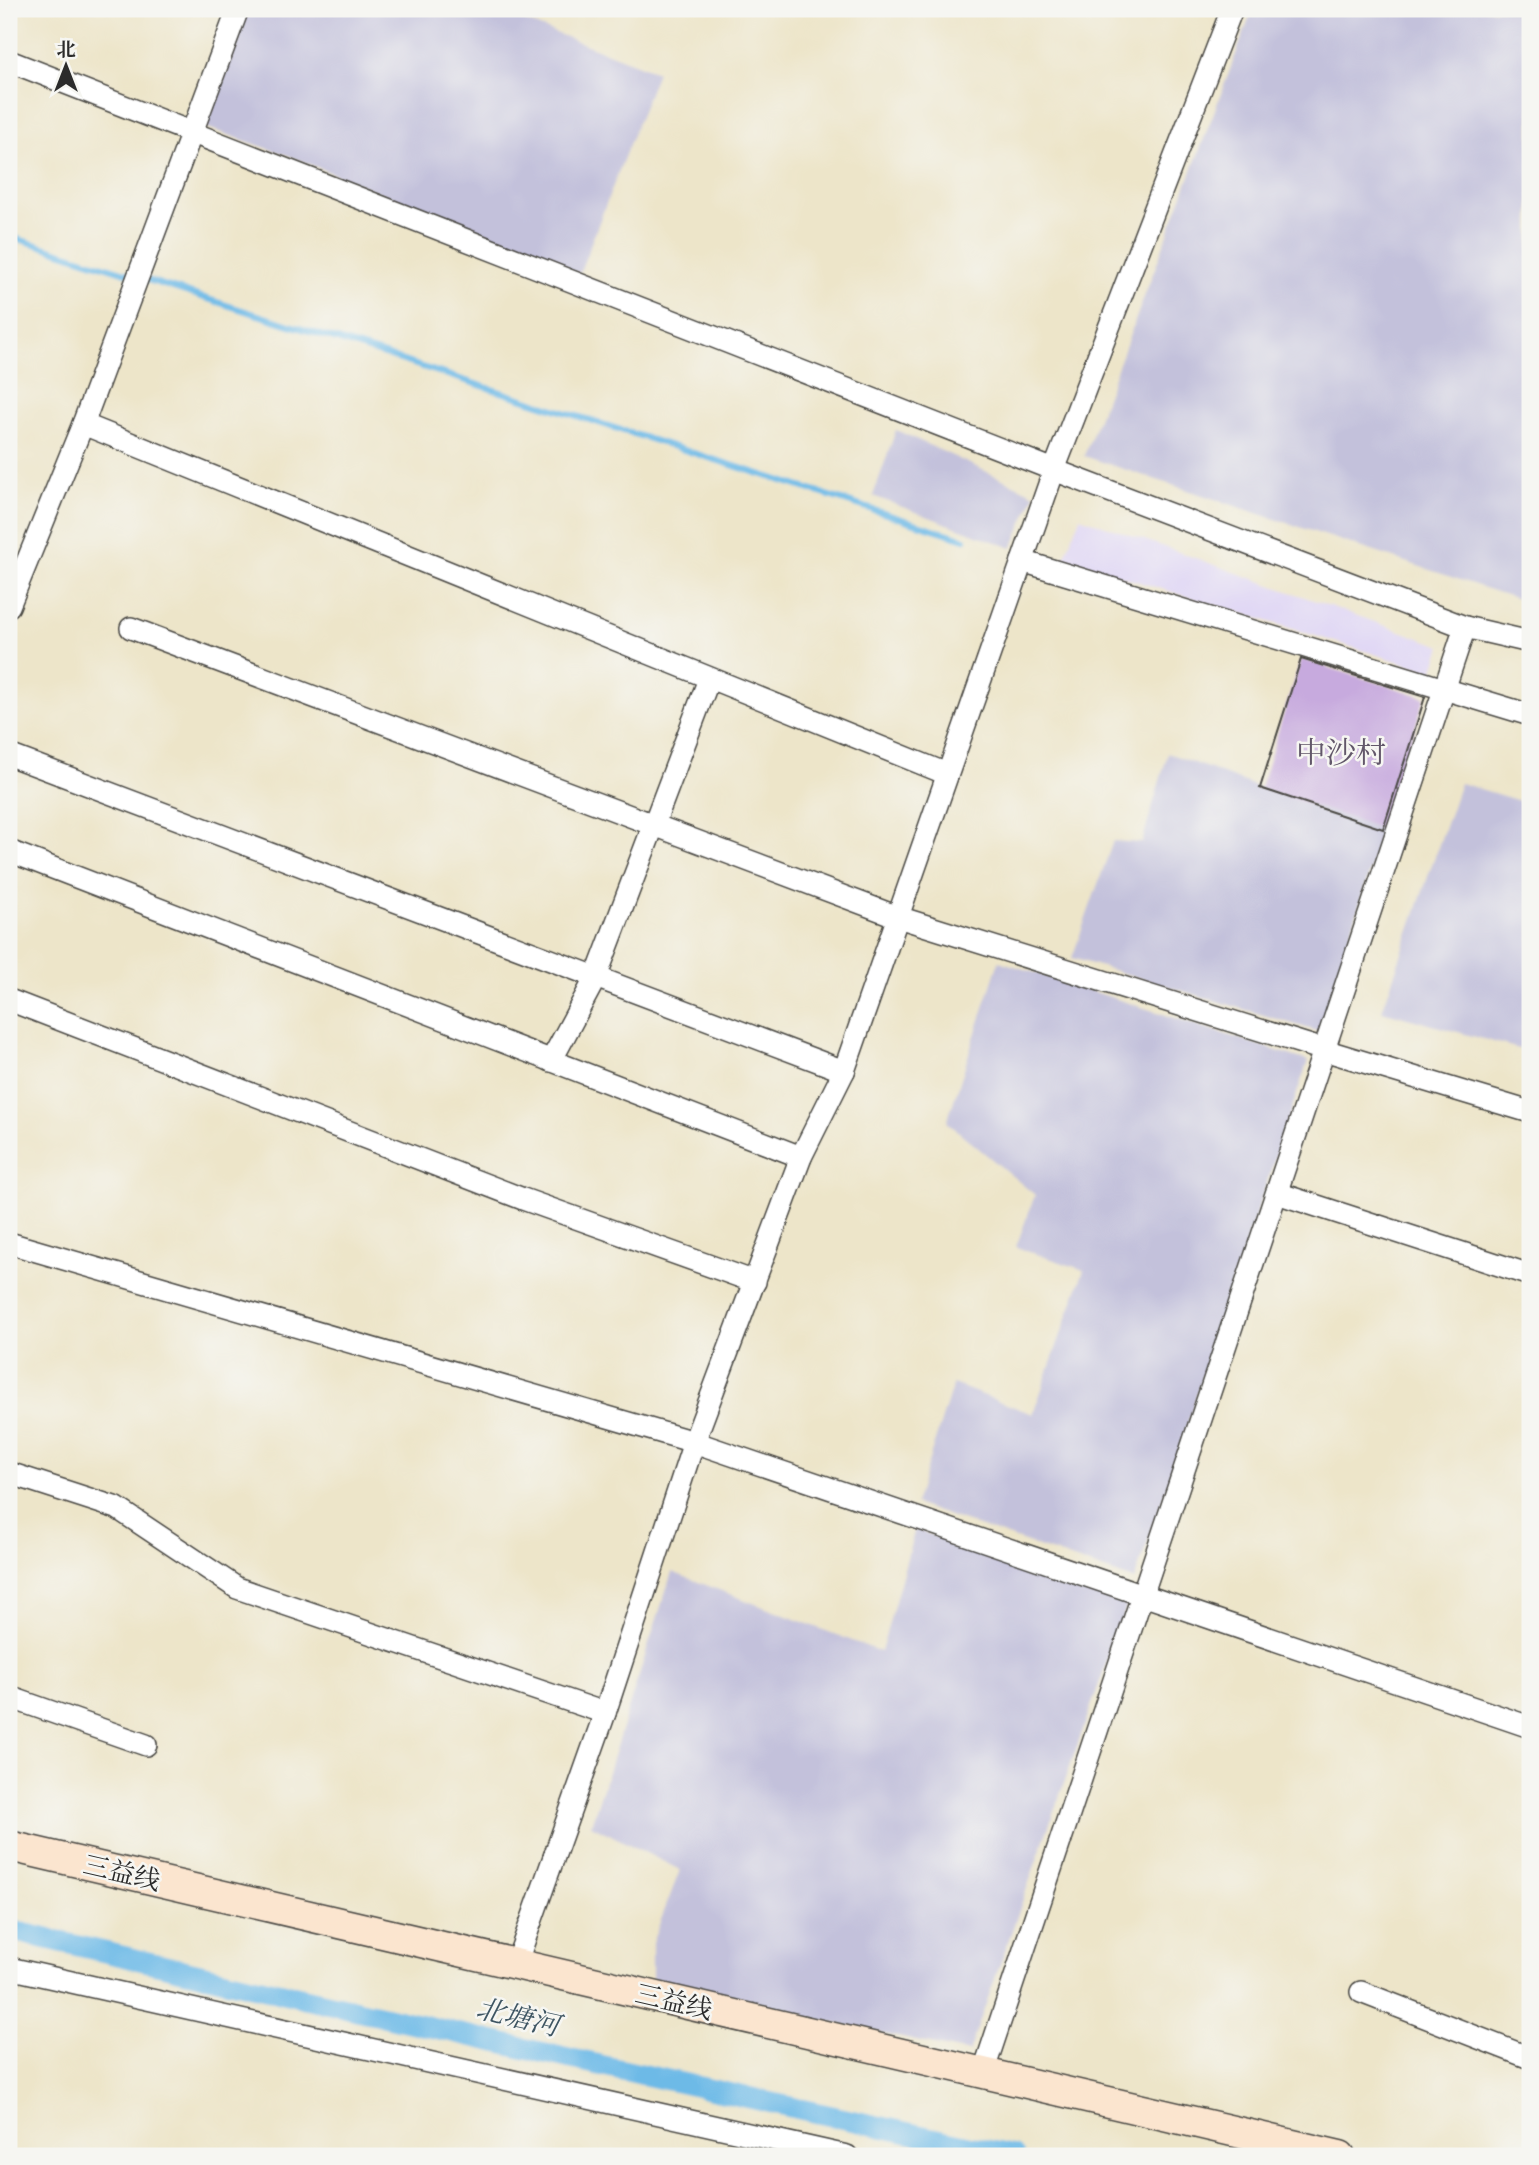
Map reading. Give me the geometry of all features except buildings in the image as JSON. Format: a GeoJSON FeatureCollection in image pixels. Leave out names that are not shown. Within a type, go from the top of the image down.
{"type":"FeatureCollection","features":[{"type":"Feature","properties":{"kind":"main road","name":"三益线"},"geometry":{"type":"LineString","coordinates":[[9,1846],[1340,2156]]}},
{"type":"Feature","properties":{"kind":"street"},"geometry":{"type":"LineString","coordinates":[[9,606],[83,424],[237,9]]}},
{"type":"Feature","properties":{"kind":"street"},"geometry":{"type":"LineString","coordinates":[[516,1964],[605,1713],[694,1442],[801,1157],[844,1071],[1054,470],[1232,9]]}},
{"type":"Feature","properties":{"kind":"street"},"geometry":{"type":"LineString","coordinates":[[9,61],[1054,470],[1465,627],[1530,642]]}},
{"type":"Feature","properties":{"kind":"street"},"geometry":{"type":"LineString","coordinates":[[83,424],[947,774]]}},
{"type":"Feature","properties":{"kind":"street"},"geometry":{"type":"LineString","coordinates":[[1022,561],[1530,715]]}},
{"type":"Feature","properties":{"kind":"street"},"geometry":{"type":"LineString","coordinates":[[984,2073],[1465,627]]}},
{"type":"Feature","properties":{"kind":"street"},"geometry":{"type":"LineString","coordinates":[[131,628],[898,918],[1530,1112]]}},
{"type":"Feature","properties":{"kind":"street"},"geometry":{"type":"LineString","coordinates":[[551,1060],[596,977],[709,679]]}},
{"type":"Feature","properties":{"kind":"street"},"geometry":{"type":"LineString","coordinates":[[9,755],[844,1071]]}},
{"type":"Feature","properties":{"kind":"street"},"geometry":{"type":"LineString","coordinates":[[9,851],[801,1157]]}},
{"type":"Feature","properties":{"kind":"street"},"geometry":{"type":"LineString","coordinates":[[9,1000],[523,1199],[755,1282]]}},
{"type":"Feature","properties":{"kind":"street"},"geometry":{"type":"LineString","coordinates":[[1277,1193],[1530,1275]]}},
{"type":"Feature","properties":{"kind":"street"},"geometry":{"type":"LineString","coordinates":[[9,1243],[694,1442],[1530,1727]]}},
{"type":"Feature","properties":{"kind":"street"},"geometry":{"type":"LineString","coordinates":[[9,1473],[117,1508],[237,1588],[605,1713]]}},
{"type":"Feature","properties":{"kind":"street"},"geometry":{"type":"LineString","coordinates":[[9,1697],[146,1745]]}},
{"type":"Feature","properties":{"kind":"street"},"geometry":{"type":"LineString","coordinates":[[9,1968],[847,2156]]}},
{"type":"Feature","properties":{"kind":"street"},"geometry":{"type":"LineString","coordinates":[[1361,1992],[1530,2058]]}},
{"type":"Feature","properties":{"kind":"shaded area"},"geometry":{"type":"Polygon","coordinates":[[[247,9],[493,9],[657,72],[579,274],[287,155],[205,127],[247,9]]]}},
{"type":"Feature","properties":{"kind":"shaded area"},"geometry":{"type":"Polygon","coordinates":[[[1253,9],[1530,9],[1530,603],[1084,456],[1253,9]]]}},
{"type":"Feature","properties":{"kind":"shaded area"},"geometry":{"type":"Polygon","coordinates":[[[896,430],[1035,494],[1012,548],[873,496],[896,430]]]}},
{"type":"Feature","properties":{"kind":"shaded area"},"geometry":{"type":"Polygon","coordinates":[[[1080,517],[1442,646],[1433,672],[1064,559],[1080,517]]]}},
{"type":"Feature","properties":{"kind":"shaded area"},"geometry":{"type":"Polygon","coordinates":[[[1168,753],[1260,788],[1383,829],[1320,1032],[1072,958],[1113,841],[1142,843],[1168,753]]]}},
{"type":"Feature","properties":{"kind":"shaded area"},"geometry":{"type":"Polygon","coordinates":[[[1460,783],[1530,804],[1530,1052],[1382,1011],[1460,783]]]}},
{"type":"Feature","properties":{"kind":"shaded area"},"geometry":{"type":"Polygon","coordinates":[[[999,961],[1308,1061],[1222,1314],[1174,1468],[1134,1580],[915,1504],[953,1384],[1033,1414],[1084,1270],[1016,1247],[1035,1195],[947,1122],[999,961]]]}},
{"type":"Feature","properties":{"kind":"shaded area"},"geometry":{"type":"Polygon","coordinates":[[[915,1529],[1127,1605],[969,2052],[652,1985],[652,1943],[680,1870],[591,1825],[672,1572],[881,1652],[915,1529]]]}},
{"type":"Feature","properties":{"kind":"waterway"},"geometry":{"type":"LineString","coordinates":[[9,236],[965,539]]}},
{"type":"Feature","properties":{"kind":"waterway","name":"北塘河"},"geometry":{"type":"LineString","coordinates":[[9,1930],[522,2048],[1014,2156]]}},
{"type":"Feature","properties":{"kind":"district","name":"中沙村"},"geometry":{"type":"Point","coordinates":[1341,752]}}]}
